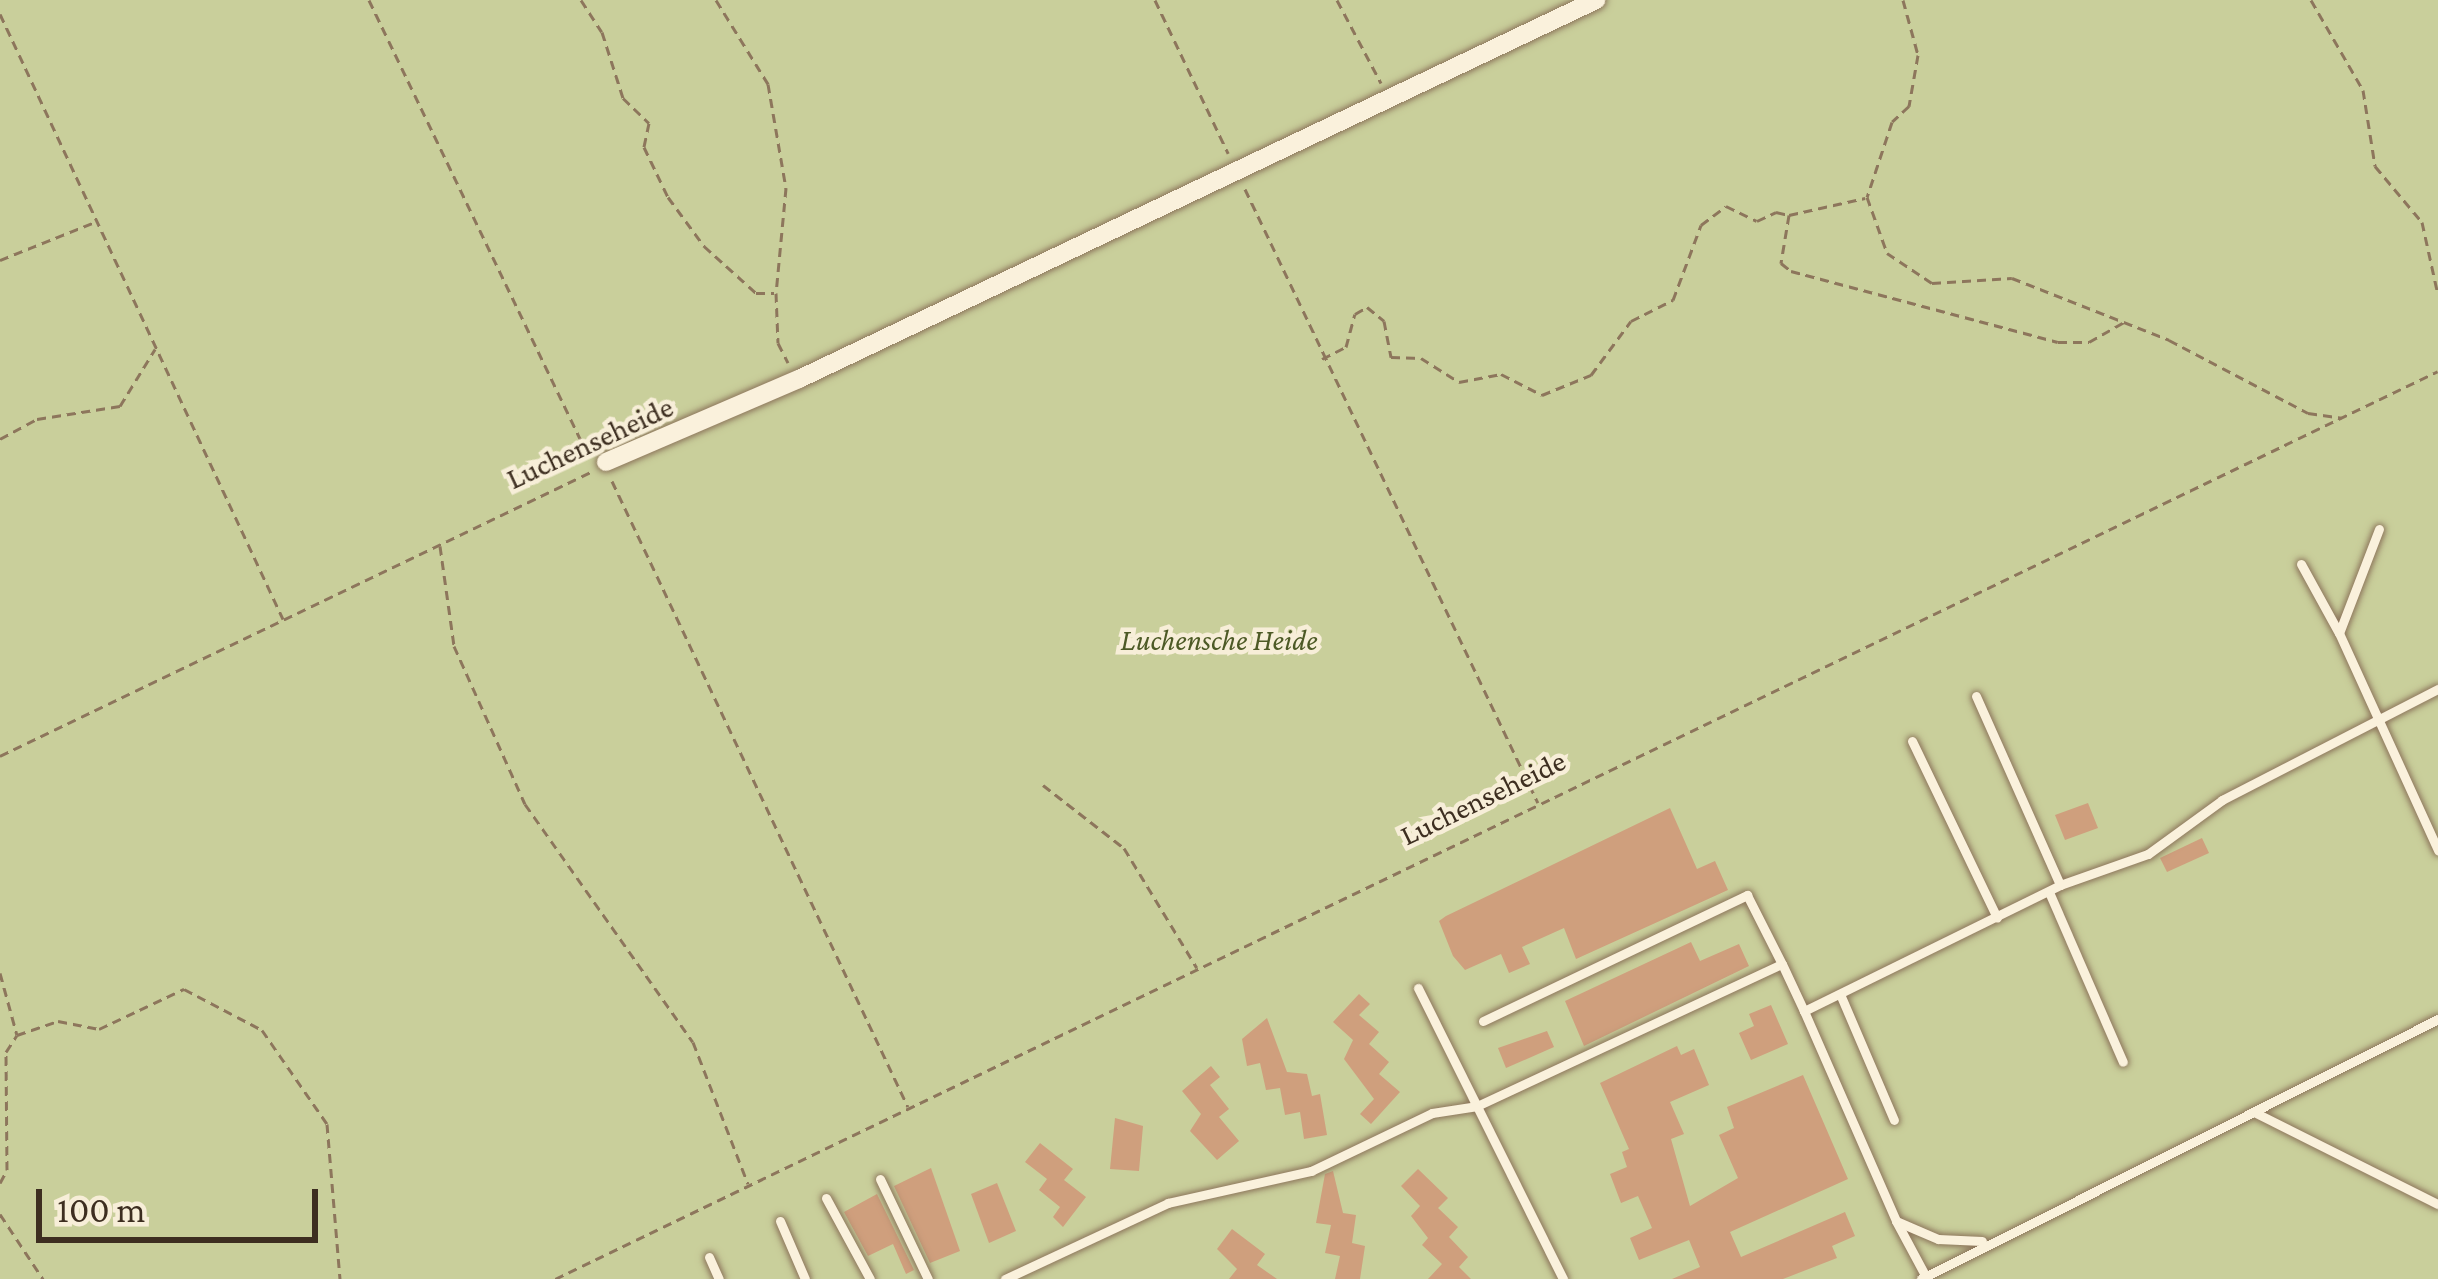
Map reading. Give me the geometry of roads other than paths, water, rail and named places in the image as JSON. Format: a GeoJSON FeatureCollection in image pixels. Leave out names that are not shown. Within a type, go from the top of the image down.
{"type":"FeatureCollection","features":[{"type":"Feature","properties":{"kind":"street","name":"Luchenseheide"},"geometry":{"type":"LineString","coordinates":[[606,462],[799,379],[1596,0]]}},
{"type":"Feature","properties":{"kind":"lane"},"geometry":{"type":"LineString","coordinates":[[2339,633],[2379,529]]}},
{"type":"Feature","properties":{"kind":"lane"},"geometry":{"type":"LineString","coordinates":[[2301,565],[2339,633],[2438,850]]}},
{"type":"Feature","properties":{"kind":"lane"},"geometry":{"type":"LineString","coordinates":[[1804,1011],[2060,885],[2148,854],[2222,800],[2438,689]]}},
{"type":"Feature","properties":{"kind":"lane"},"geometry":{"type":"LineString","coordinates":[[1976,696],[2060,885]]}},
{"type":"Feature","properties":{"kind":"lane"},"geometry":{"type":"LineString","coordinates":[[1912,741],[1997,918]]}},
{"type":"Feature","properties":{"kind":"lane"},"geometry":{"type":"LineString","coordinates":[[2048,892],[2123,1062]]}},
{"type":"Feature","properties":{"kind":"lane"},"geometry":{"type":"LineString","coordinates":[[1484,1021],[1747,895],[1923,1278],[1987,1241],[2256,1113],[2438,1019]]}},
{"type":"Feature","properties":{"kind":"lane"},"geometry":{"type":"LineString","coordinates":[[1005,1279],[1168,1203],[1311,1171],[1432,1113],[1477,1106],[1782,964]]}},
{"type":"Feature","properties":{"kind":"lane"},"geometry":{"type":"LineString","coordinates":[[1418,988],[1563,1279]]}},
{"type":"Feature","properties":{"kind":"lane"},"geometry":{"type":"LineString","coordinates":[[1840,994],[1894,1120]]}},
{"type":"Feature","properties":{"kind":"lane"},"geometry":{"type":"LineString","coordinates":[[2256,1113],[2438,1204]]}},
{"type":"Feature","properties":{"kind":"lane"},"geometry":{"type":"LineString","coordinates":[[880,1179],[928,1279]]}},
{"type":"Feature","properties":{"kind":"lane"},"geometry":{"type":"LineString","coordinates":[[826,1198],[870,1279]]}},
{"type":"Feature","properties":{"kind":"lane"},"geometry":{"type":"LineString","coordinates":[[780,1221],[805,1279]]}},
{"type":"Feature","properties":{"kind":"lane"},"geometry":{"type":"LineString","coordinates":[[1896,1221],[1938,1239],[1987,1241]]}},
{"type":"Feature","properties":{"kind":"lane"},"geometry":{"type":"LineString","coordinates":[[709,1257],[719,1279]]}},
{"type":"Feature","properties":{"kind":"park label","name":"Luchensche Heide"},"geometry":{"type":"Point","coordinates":[1219,640]}}]}
